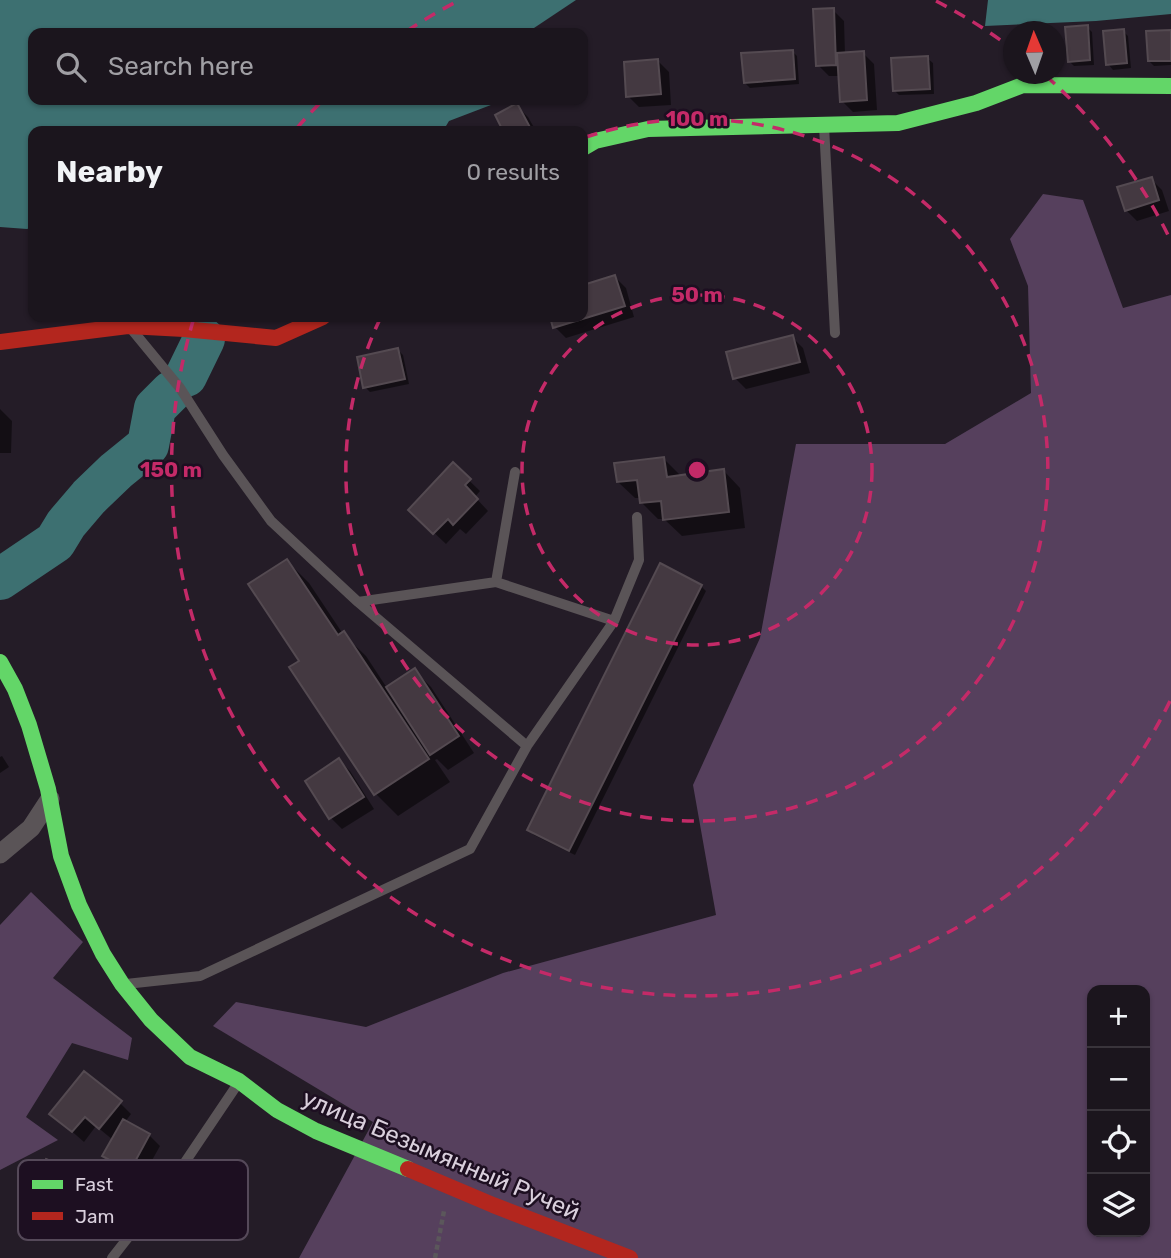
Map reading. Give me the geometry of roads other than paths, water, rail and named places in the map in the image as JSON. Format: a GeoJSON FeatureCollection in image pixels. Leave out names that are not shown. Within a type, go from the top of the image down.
{"type":"FeatureCollection","features":[{"type":"Feature","properties":{"kind":"street"},"geometry":{"type":"LineString","coordinates":[[588,145],[595,141],[648,129],[898,123],[976,103],[1023,85],[1171,86]]}},
{"type":"Feature","properties":{"kind":"street"},"geometry":{"type":"LineString","coordinates":[[0,342],[128,326],[276,338],[312,322]]}},
{"type":"Feature","properties":{"kind":"street","name":"улица Безымянный Ручей"},"geometry":{"type":"LineString","coordinates":[[0,662],[15,689],[29,725],[50,799],[61,856],[79,905],[103,954],[122,984],[151,1020],[190,1057],[239,1081],[277,1110],[316,1131],[493,1205],[630,1258]]}},
{"type":"Feature","properties":{"kind":"street"},"geometry":{"type":"LineString","coordinates":[[0,854],[31,828],[50,799]]}},
{"type":"Feature","properties":{"kind":"lane"},"geometry":{"type":"LineString","coordinates":[[824,125],[835,333]]}},
{"type":"Feature","properties":{"kind":"lane"},"geometry":{"type":"LineString","coordinates":[[128,326],[180,388],[271,522],[358,602],[527,746]]}},
{"type":"Feature","properties":{"kind":"lane"},"geometry":{"type":"LineString","coordinates":[[496,582],[516,472]]}},
{"type":"Feature","properties":{"kind":"lane"},"geometry":{"type":"LineString","coordinates":[[122,984],[200,976],[470,849],[527,746],[614,621],[639,559],[637,517]]}},
{"type":"Feature","properties":{"kind":"lane"},"geometry":{"type":"LineString","coordinates":[[358,602],[496,582],[614,621]]}},
{"type":"Feature","properties":{"kind":"lane"},"geometry":{"type":"LineString","coordinates":[[186,1160],[239,1081]]}},
{"type":"Feature","properties":{"kind":"lane"},"geometry":{"type":"LineString","coordinates":[[112,1258],[126,1240]]}},
{"type":"Feature","properties":{"kind":"waterway"},"geometry":{"type":"LineString","coordinates":[[186,376],[204,339]]}},
{"type":"Feature","properties":{"kind":"waterway"},"geometry":{"type":"LineString","coordinates":[[0,579],[55,542],[89,497],[148,445],[155,408],[171,392]]}}]}
